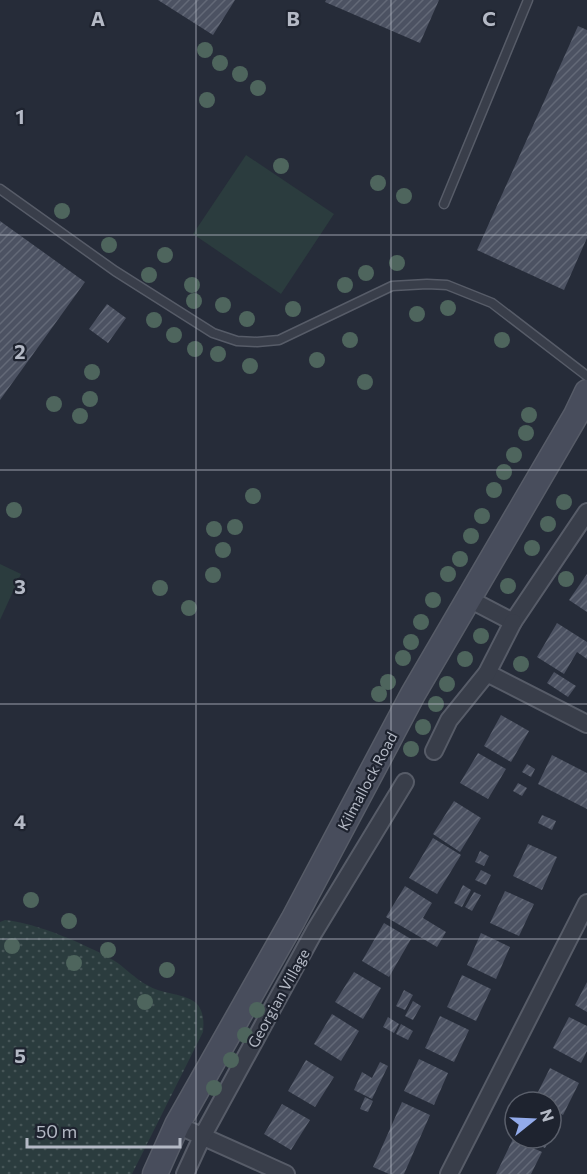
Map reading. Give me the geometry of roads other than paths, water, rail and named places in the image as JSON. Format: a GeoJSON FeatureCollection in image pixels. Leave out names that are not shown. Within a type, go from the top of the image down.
{"type":"FeatureCollection","features":[{"type":"Feature","properties":{"kind":"main road","name":"Kilmallock Road"},"geometry":{"type":"LineString","coordinates":[[155,1174],[177,1125],[293,920],[413,694],[576,415],[587,392]]}},
{"type":"Feature","properties":{"kind":"street"},"geometry":{"type":"LineString","coordinates":[[434,751],[450,720],[487,673],[513,622],[587,512]]}},
{"type":"Feature","properties":{"kind":"street"},"geometry":{"type":"LineString","coordinates":[[469,600],[513,622]]}},
{"type":"Feature","properties":{"kind":"street"},"geometry":{"type":"LineString","coordinates":[[487,673],[587,724]]}},
{"type":"Feature","properties":{"kind":"street","name":"Georgian Village"},"geometry":{"type":"LineString","coordinates":[[185,1174],[202,1137],[314,932],[405,782]]}},
{"type":"Feature","properties":{"kind":"street"},"geometry":{"type":"LineString","coordinates":[[449,1174],[587,903]]}},
{"type":"Feature","properties":{"kind":"street"},"geometry":{"type":"LineString","coordinates":[[293,920],[314,932]]}},
{"type":"Feature","properties":{"kind":"street"},"geometry":{"type":"LineString","coordinates":[[177,1125],[286,1174]]}},
{"type":"Feature","properties":{"kind":"lane"},"geometry":{"type":"LineString","coordinates":[[444,204],[528,0]]}},
{"type":"Feature","properties":{"kind":"lane"},"geometry":{"type":"LineString","coordinates":[[0,189],[116,271],[213,333],[257,342],[279,340],[392,286],[447,285],[492,303],[587,376]]}}]}
